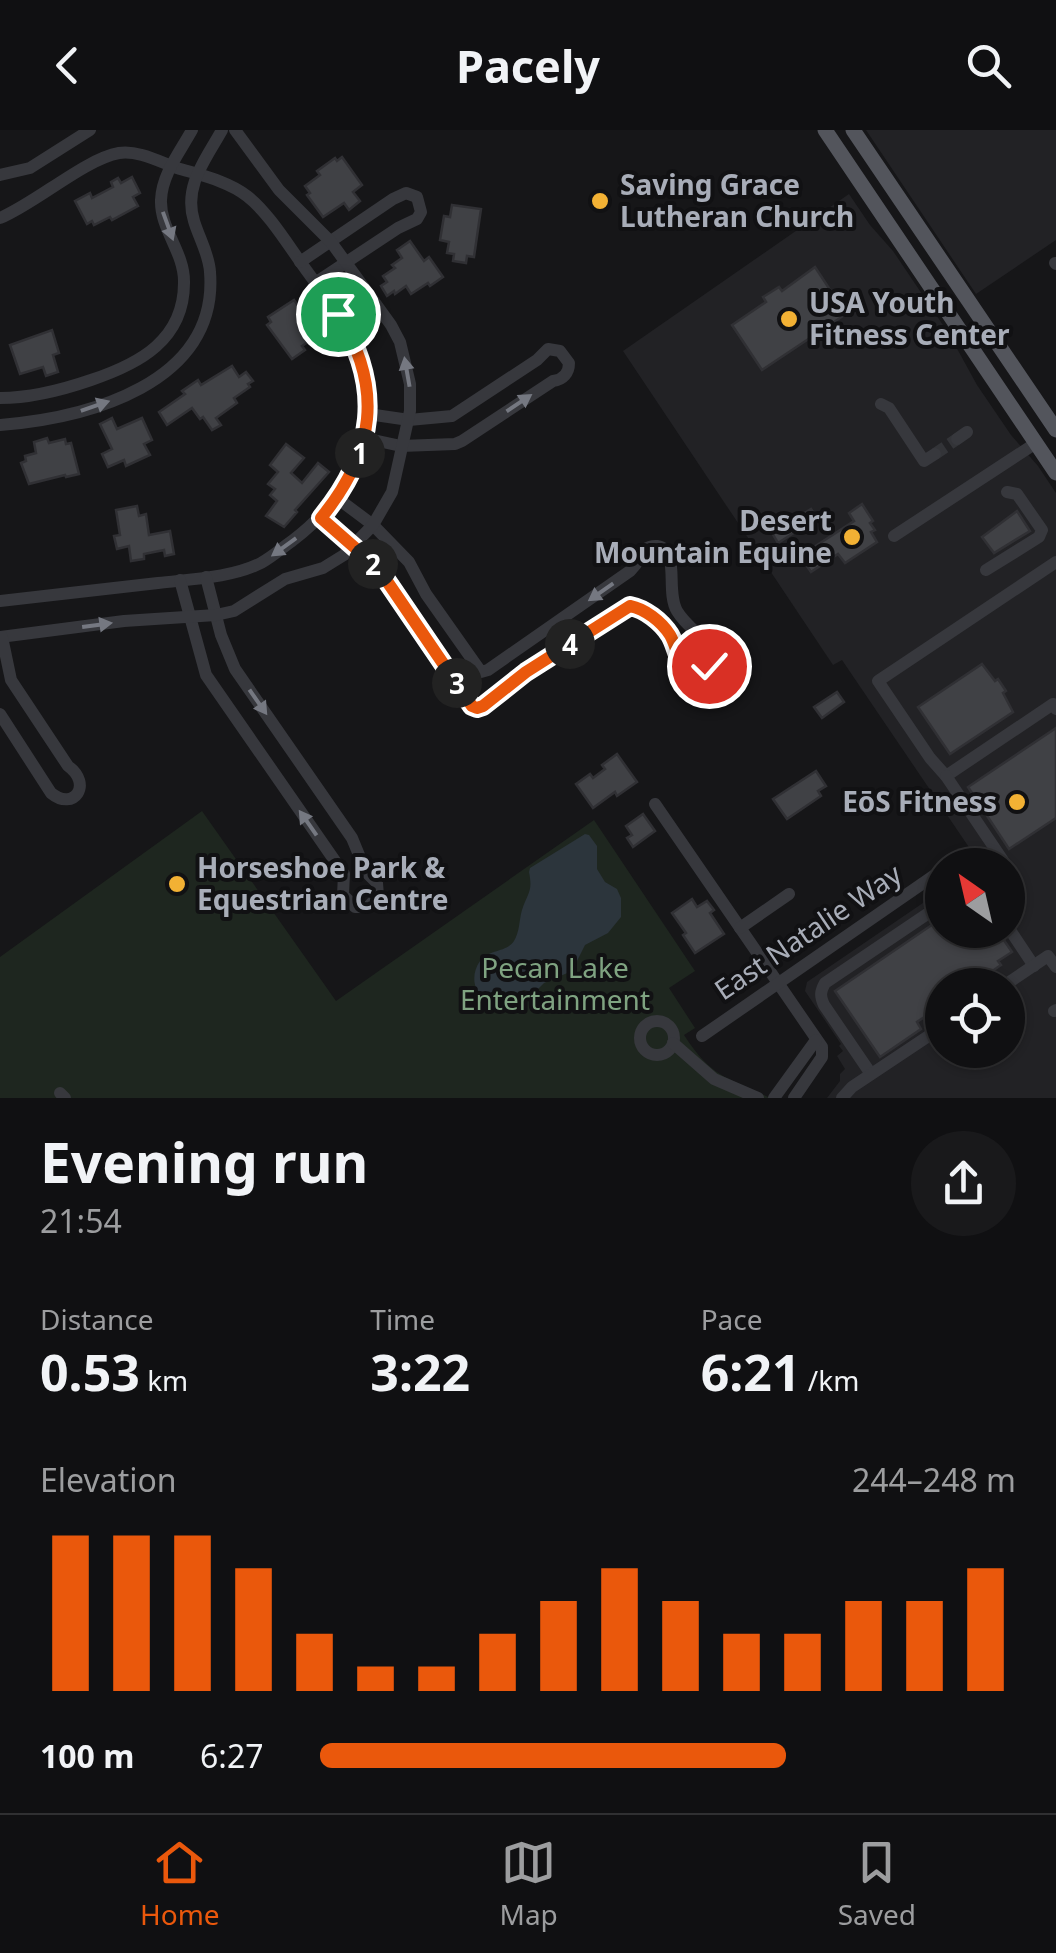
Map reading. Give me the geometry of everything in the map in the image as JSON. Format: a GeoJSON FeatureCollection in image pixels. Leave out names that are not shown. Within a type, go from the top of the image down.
{"type":"FeatureCollection","features":[{"type":"Feature","properties":{"kind":"main road"},"geometry":{"type":"LineString","coordinates":[[825,130],[1056,473]]}},
{"type":"Feature","properties":{"kind":"main road"},"geometry":{"type":"LineString","coordinates":[[853,130],[1056,430],[1036,443]]}},
{"type":"Feature","properties":{"kind":"main road"},"geometry":{"type":"LineString","coordinates":[[895,234],[914,219]]}},
{"type":"Feature","properties":{"kind":"street"},"geometry":{"type":"LineString","coordinates":[[0,175],[30,168],[90,130]]}},
{"type":"Feature","properties":{"kind":"street"},"geometry":{"type":"LineString","coordinates":[[0,398],[39,394],[122,369],[149,353],[166,336],[177,317],[184,281],[161,196],[184,170],[212,149],[222,130]]}},
{"type":"Feature","properties":{"kind":"street"},"geometry":{"type":"LineString","coordinates":[[0,714],[51,792],[69,800],[78,795],[82,784],[78,773],[68,766],[10,680],[1,637],[234,611],[285,579],[323,568],[354,546],[392,492],[408,420],[410,384],[400,342],[330,242],[279,190],[235,130]]}},
{"type":"Feature","properties":{"kind":"street"},"geometry":{"type":"LineString","coordinates":[[0,426],[50,419],[131,393],[165,373],[188,352],[205,316],[210,287],[208,259],[191,210],[184,170],[191,133]]}},
{"type":"Feature","properties":{"kind":"street"},"geometry":{"type":"LineString","coordinates":[[0,218],[87,166],[119,153],[133,154],[236,189],[248,197],[338,314],[354,342],[365,379],[368,414],[354,471],[338,498],[321,518],[262,562],[241,570],[180,580],[0,601]]}},
{"type":"Feature","properties":{"kind":"street"},"geometry":{"type":"LineString","coordinates":[[300,262],[400,195],[412,193],[417,197],[421,212],[417,219],[315,283]]}},
{"type":"Feature","properties":{"kind":"street"},"geometry":{"type":"LineString","coordinates":[[166,336],[188,352]]}},
{"type":"Feature","properties":{"kind":"street"},"geometry":{"type":"LineString","coordinates":[[364,438],[402,446],[462,441],[553,380],[563,378],[569,363],[560,351],[548,348],[537,360],[458,413],[408,420],[368,414]]}},
{"type":"Feature","properties":{"kind":"street"},"geometry":{"type":"LineString","coordinates":[[149,353],[165,373]]}},
{"type":"Feature","properties":{"kind":"street"},"geometry":{"type":"LineString","coordinates":[[881,404],[889,408],[924,461],[934,454]]}},
{"type":"Feature","properties":{"kind":"street"},"geometry":{"type":"LineString","coordinates":[[894,536],[1036,443]]}},
{"type":"Feature","properties":{"kind":"street"},"geometry":{"type":"LineString","coordinates":[[986,570],[1039,537],[1042,530],[1017,494],[1006,492]]}},
{"type":"Feature","properties":{"kind":"street"},"geometry":{"type":"LineString","coordinates":[[321,518],[378,568],[467,700],[477,708],[630,606],[645,610],[669,634],[682,666],[689,672],[700,671],[714,661],[716,652],[690,628],[672,601],[669,554],[653,546],[636,557],[630,571],[499,663],[480,672],[426,594],[409,562],[338,498]]}},
{"type":"Feature","properties":{"kind":"street"},"geometry":{"type":"LineString","coordinates":[[997,848],[878,681],[1056,562]]}},
{"type":"Feature","properties":{"kind":"street"},"geometry":{"type":"LineString","coordinates":[[180,580],[201,661],[211,684],[344,874],[343,895],[354,907],[368,906],[378,896],[378,883],[366,872],[352,838],[235,670],[206,576]]}},
{"type":"Feature","properties":{"kind":"street"},"geometry":{"type":"LineString","coordinates":[[946,776],[1055,705]]}},
{"type":"Feature","properties":{"kind":"street"},"geometry":{"type":"LineString","coordinates":[[656,804],[822,1047],[822,1057],[794,1098]]}},
{"type":"Feature","properties":{"kind":"street","name":"East Natalie Way"},"geometry":{"type":"LineString","coordinates":[[702,1036],[925,882]]}},
{"type":"Feature","properties":{"kind":"street"},"geometry":{"type":"LineString","coordinates":[[740,928],[789,894]]}},
{"type":"Feature","properties":{"kind":"street"},"geometry":{"type":"LineString","coordinates":[[871,1074],[824,1005],[821,990],[925,916]]}},
{"type":"Feature","properties":{"kind":"street"},"geometry":{"type":"LineString","coordinates":[[1022,948],[1034,966]]}},
{"type":"Feature","properties":{"kind":"street"},"geometry":{"type":"LineString","coordinates":[[1025,972],[1053,958]]}},
{"type":"Feature","properties":{"kind":"street"},"geometry":{"type":"LineString","coordinates":[[842,1098],[852,1087],[925,1038]]}},
{"type":"Feature","properties":{"kind":"street"},"geometry":{"type":"LineString","coordinates":[[774,1098],[816,1040]]}},
{"type":"Feature","properties":{"kind":"street"},"geometry":{"type":"LineString","coordinates":[[673,1043],[714,1080],[758,1098]]}},
{"type":"Feature","properties":{"kind":"street"},"geometry":{"type":"LineString","coordinates":[[795,1069],[808,1078]]}},
{"type":"Feature","properties":{"kind":"shaded area"},"geometry":{"type":"Polygon","coordinates":[[[866,130],[1056,130],[1056,240],[976,294],[866,130]]]}},
{"type":"Feature","properties":{"kind":"shaded area"},"geometry":{"type":"Polygon","coordinates":[[[849,194],[949,334],[1011,435],[1056,493],[1056,1098],[827,1098],[845,1069],[837,1056],[843,1051],[805,991],[807,982],[925,902],[925,948],[1025,948],[1025,848],[969,848],[842,660],[833,665],[623,351],[849,194]]]}},
{"type":"Feature","properties":{"kind":"shaded area"},"geometry":{"type":"Polygon","coordinates":[[[585,834],[597,846],[597,869],[621,898],[621,917],[608,933],[585,945],[572,971],[544,983],[534,993],[518,992],[510,1008],[492,1006],[479,995],[474,979],[476,970],[484,957],[514,941],[530,888],[530,868],[585,834]]]}},
{"type":"Feature","properties":{"kind":"green space","name":"Pecan Lake Entertainment"},"geometry":{"type":"Polygon","coordinates":[[[202,811],[336,1001],[594,820],[695,971],[669,988],[695,1028],[684,1035],[713,1069],[770,1098],[0,1098],[0,957],[202,811]]]}},
{"type":"Feature","properties":{"kind":"building"},"geometry":{"type":"Polygon","coordinates":[[[342,157],[362,185],[353,192],[360,201],[349,210],[344,203],[323,217],[305,186],[320,175],[317,171],[342,157]]]}},
{"type":"Feature","properties":{"kind":"building"},"geometry":{"type":"Polygon","coordinates":[[[132,177],[140,193],[133,197],[138,206],[112,220],[110,217],[87,224],[75,201],[90,193],[92,198],[113,187],[111,182],[118,178],[121,183],[132,177]]]}},
{"type":"Feature","properties":{"kind":"building"},"geometry":{"type":"Polygon","coordinates":[[[452,205],[481,209],[474,257],[467,256],[466,263],[453,261],[454,254],[447,253],[449,242],[440,240],[444,216],[450,217],[452,205]]]}},
{"type":"Feature","properties":{"kind":"building"},"geometry":{"type":"Polygon","coordinates":[[[410,241],[424,261],[429,257],[443,277],[411,294],[406,286],[387,296],[381,286],[387,282],[383,276],[402,258],[397,250],[410,241]]]}},
{"type":"Feature","properties":{"kind":"building","name":"USA Youth Fitness Center"},"geometry":{"type":"Polygon","coordinates":[[[815,267],[846,314],[762,370],[732,325],[766,302],[763,297],[779,287],[782,291],[815,267]]]}},
{"type":"Feature","properties":{"kind":"building"},"geometry":{"type":"Polygon","coordinates":[[[294,300],[311,322],[318,318],[326,330],[302,346],[305,350],[292,359],[267,325],[271,322],[268,317],[294,300]]]}},
{"type":"Feature","properties":{"kind":"building"},"geometry":{"type":"Polygon","coordinates":[[[52,330],[59,353],[53,355],[58,372],[46,376],[43,367],[20,374],[10,345],[52,330]]]}},
{"type":"Feature","properties":{"kind":"building"},"geometry":{"type":"Polygon","coordinates":[[[232,366],[239,377],[246,372],[253,381],[234,398],[237,403],[216,418],[221,425],[212,430],[192,408],[167,425],[159,412],[185,394],[182,391],[198,380],[201,385],[232,366]]]}},
{"type":"Feature","properties":{"kind":"building"},"geometry":{"type":"Polygon","coordinates":[[[112,418],[117,429],[142,418],[152,440],[144,444],[150,455],[126,466],[124,460],[108,467],[102,454],[112,449],[100,424],[112,418]]]}},
{"type":"Feature","properties":{"kind":"building"},"geometry":{"type":"Polygon","coordinates":[[[47,438],[49,443],[65,439],[66,444],[71,443],[79,474],[29,484],[21,463],[26,461],[25,456],[36,453],[34,442],[47,438]]]}},
{"type":"Feature","properties":{"kind":"building"},"geometry":{"type":"Polygon","coordinates":[[[286,444],[304,458],[291,473],[302,483],[318,463],[329,472],[284,527],[266,516],[277,501],[270,495],[275,489],[268,484],[278,472],[270,465],[286,444]]]}},
{"type":"Feature","properties":{"kind":"building","name":"Desert Mountain Equine"},"geometry":{"type":"Polygon","coordinates":[[[862,504],[873,521],[870,523],[875,530],[871,532],[877,542],[845,563],[838,554],[811,572],[800,556],[854,521],[849,513],[862,504]]]}},
{"type":"Feature","properties":{"kind":"building"},"geometry":{"type":"Polygon","coordinates":[[[137,506],[139,516],[146,514],[149,535],[170,531],[174,554],[165,556],[164,550],[131,561],[129,546],[117,549],[114,536],[120,535],[116,510],[137,506]]]}},
{"type":"Feature","properties":{"kind":"building"},"geometry":{"type":"Polygon","coordinates":[[[811,509],[817,518],[778,543],[772,533],[811,509]]]}},
{"type":"Feature","properties":{"kind":"building"},"geometry":{"type":"Polygon","coordinates":[[[1017,511],[1030,531],[994,553],[982,537],[1017,511]]]}},
{"type":"Feature","properties":{"kind":"building"},"geometry":{"type":"Polygon","coordinates":[[[982,664],[1006,691],[1003,693],[1013,712],[950,754],[918,707],[982,664]]]}},
{"type":"Feature","properties":{"kind":"building"},"geometry":{"type":"Polygon","coordinates":[[[837,692],[844,702],[822,718],[814,707],[837,692]]]}},
{"type":"Feature","properties":{"kind":"building","name":"EōS Fitness"},"geometry":{"type":"Polygon","coordinates":[[[1056,728],[1056,818],[1008,848],[968,787],[1056,728]]]}},
{"type":"Feature","properties":{"kind":"building"},"geometry":{"type":"Polygon","coordinates":[[[617,754],[637,782],[593,808],[576,784],[590,774],[593,778],[617,754]]]}},
{"type":"Feature","properties":{"kind":"building"},"geometry":{"type":"Polygon","coordinates":[[[816,771],[826,786],[818,791],[821,796],[787,819],[773,799],[816,771]]]}},
{"type":"Feature","properties":{"kind":"building"},"geometry":{"type":"Polygon","coordinates":[[[643,814],[655,831],[633,847],[626,826],[643,814]]]}},
{"type":"Feature","properties":{"kind":"building"},"geometry":{"type":"Polygon","coordinates":[[[692,899],[697,907],[707,901],[724,934],[695,953],[672,913],[692,899]]]}},
{"type":"Feature","properties":{"kind":"building"},"geometry":{"type":"Polygon","coordinates":[[[925,930],[925,948],[1009,948],[1012,952],[998,961],[1001,965],[997,968],[925,968],[925,1017],[917,1022],[921,1029],[880,1057],[835,991],[925,930]]]}},
{"type":"Feature","properties":{"kind":"tunnel"},"geometry":{"type":"LineString","coordinates":[[935,454],[957,439]]}},
{"type":"Feature","properties":{"kind":"place","name":"Saving Grace Lutheran Church"},"geometry":{"type":"Point","coordinates":[600,201]}},
{"type":"Feature","properties":{"kind":"place","name":"USA Youth Fitness Center"},"geometry":{"type":"Point","coordinates":[789,319]}},
{"type":"Feature","properties":{"kind":"place","name":"Desert Mountain Equine"},"geometry":{"type":"Point","coordinates":[852,537]}},
{"type":"Feature","properties":{"kind":"place","name":"EōS Fitness"},"geometry":{"type":"Point","coordinates":[1017,802]}},
{"type":"Feature","properties":{"kind":"place","name":"Horseshoe Park & Equestrian Centre"},"geometry":{"type":"Point","coordinates":[177,884]}},
{"type":"Feature","properties":{"kind":"route"},"geometry":{"type":"LineString","coordinates":[[338,314],[361,361],[368,414],[354,471],[321,518],[378,568],[472,706],[483,706],[526,672],[630,606],[645,610],[669,634],[682,666],[689,672],[709,666]]}}]}
